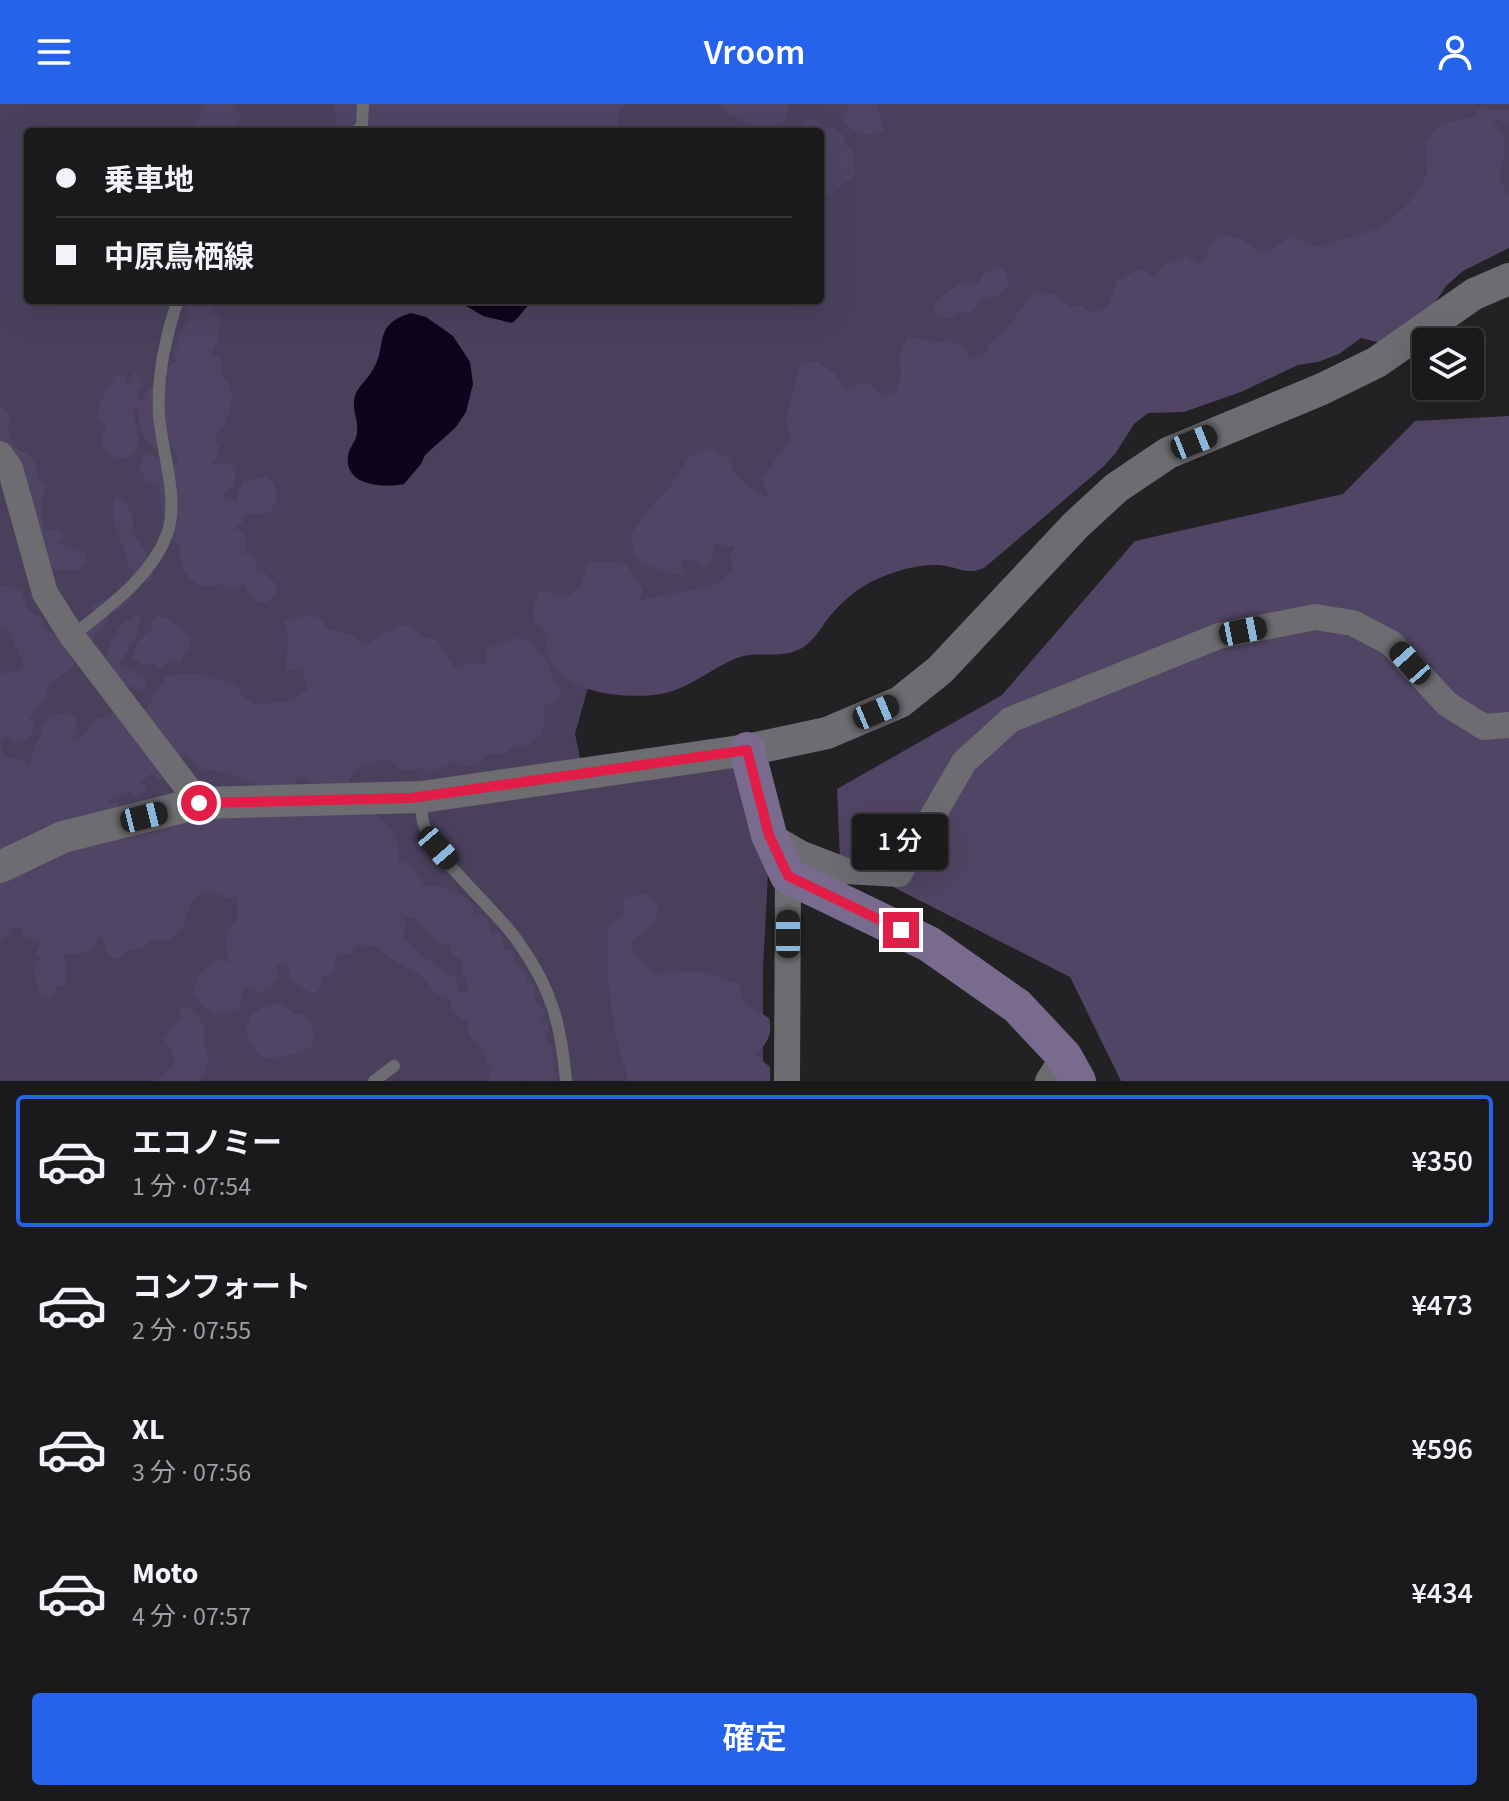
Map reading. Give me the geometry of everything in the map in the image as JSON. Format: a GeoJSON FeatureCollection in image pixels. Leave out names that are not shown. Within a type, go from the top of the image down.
{"type":"FeatureCollection","features":[{"type":"Feature","properties":{"kind":"main road"},"geometry":{"type":"LineString","coordinates":[[747,750],[769,835],[788,876],[929,944],[1017,1006],[1063,1073]]}},
{"type":"Feature","properties":{"kind":"street"},"geometry":{"type":"LineString","coordinates":[[0,867],[63,837],[199,803],[422,797],[747,750],[827,733],[900,702],[940,670],[1075,526],[1116,488],[1168,453],[1322,389],[1377,362],[1474,294],[1509,279]]}},
{"type":"Feature","properties":{"kind":"street"},"geometry":{"type":"LineString","coordinates":[[0,454],[10,468],[45,593],[72,636],[199,803]]}},
{"type":"Feature","properties":{"kind":"street"},"geometry":{"type":"LineString","coordinates":[[769,835],[802,854],[846,871],[899,874],[964,762],[1010,720],[1219,636],[1315,617],[1353,623],[1391,643],[1447,704],[1484,727],[1509,725]]}},
{"type":"Feature","properties":{"kind":"street"},"geometry":{"type":"LineString","coordinates":[[787,1081],[788,876]]}},
{"type":"Feature","properties":{"kind":"lane"},"geometry":{"type":"LineString","coordinates":[[360,128],[363,104]]}},
{"type":"Feature","properties":{"kind":"lane"},"geometry":{"type":"LineString","coordinates":[[72,636],[121,596],[155,557],[167,534],[172,510],[158,413],[161,369],[177,304]]}},
{"type":"Feature","properties":{"kind":"lane"},"geometry":{"type":"LineString","coordinates":[[422,797],[423,821],[438,848],[517,940],[540,976],[556,1010],[566,1081]]}},
{"type":"Feature","properties":{"kind":"lane"},"geometry":{"type":"LineString","coordinates":[[374,1081],[394,1066]]}},
{"type":"Feature","properties":{"kind":"shaded area"},"geometry":{"type":"Polygon","coordinates":[[[0,104],[1509,104],[1509,231],[595,662],[575,734],[586,787],[737,767],[768,873],[763,968],[763,1081],[0,1081],[0,104]]]}},
{"type":"Feature","properties":{"kind":"shaded area"},"geometry":{"type":"Polygon","coordinates":[[[205,104],[233,104],[241,118],[233,128],[194,128],[205,104]]]}},
{"type":"Feature","properties":{"kind":"shaded area"},"geometry":{"type":"Polygon","coordinates":[[[334,104],[625,104],[618,114],[617,128],[334,128],[334,104]]]}},
{"type":"Feature","properties":{"kind":"shaded area"},"geometry":{"type":"Polygon","coordinates":[[[721,104],[788,104],[789,107],[784,121],[768,128],[759,128],[725,113],[721,104]]]}},
{"type":"Feature","properties":{"kind":"shaded area"},"geometry":{"type":"Polygon","coordinates":[[[850,104],[877,104],[885,130],[867,135],[853,129],[843,120],[850,104]]]}},
{"type":"Feature","properties":{"kind":"shaded area"},"geometry":{"type":"Polygon","coordinates":[[[1483,108],[1509,110],[1509,126],[1499,119],[1493,121],[1504,138],[1500,174],[1509,194],[1509,248],[1463,271],[1446,286],[1429,312],[1381,343],[1361,338],[1339,354],[1298,365],[1241,392],[1184,412],[1148,413],[1134,424],[1103,467],[984,568],[966,571],[938,565],[922,566],[880,578],[850,596],[811,641],[794,652],[737,658],[675,690],[653,695],[623,695],[591,690],[565,678],[556,669],[545,647],[550,635],[533,621],[533,606],[539,591],[564,598],[580,587],[589,561],[626,564],[643,590],[640,600],[714,586],[734,569],[729,558],[735,546],[726,548],[714,543],[711,563],[701,568],[692,559],[681,562],[686,575],[640,564],[633,551],[631,534],[655,501],[670,487],[689,457],[708,448],[728,458],[734,473],[748,487],[769,498],[763,478],[790,439],[786,424],[799,364],[816,361],[835,374],[845,390],[866,384],[883,397],[896,391],[901,374],[899,356],[908,337],[937,342],[948,340],[964,348],[972,359],[987,353],[989,344],[1008,327],[1034,291],[1055,295],[1070,307],[1081,306],[1092,312],[1108,306],[1117,281],[1139,269],[1155,277],[1164,264],[1185,256],[1201,264],[1217,234],[1242,239],[1259,253],[1276,247],[1291,235],[1317,247],[1372,231],[1391,220],[1409,203],[1427,175],[1426,141],[1440,124],[1477,116],[1475,111],[1483,108]]]}},
{"type":"Feature","properties":{"kind":"shaded area"},"geometry":{"type":"Polygon","coordinates":[[[814,118],[824,128],[803,128],[814,118]]]}},
{"type":"Feature","properties":{"kind":"shaded area"},"geometry":{"type":"Polygon","coordinates":[[[824,128],[834,128],[844,135],[845,144],[853,150],[856,174],[832,196],[824,192],[824,128]]]}},
{"type":"Feature","properties":{"kind":"shaded area"},"geometry":{"type":"Polygon","coordinates":[[[998,266],[1006,272],[1009,284],[997,297],[983,297],[972,312],[960,312],[951,318],[938,317],[932,305],[940,297],[964,281],[978,284],[983,274],[998,266]]]}},
{"type":"Feature","properties":{"kind":"shaded area"},"geometry":{"type":"Polygon","coordinates":[[[188,304],[214,304],[212,308],[215,315],[222,319],[212,352],[213,359],[219,354],[222,361],[221,374],[231,391],[231,404],[228,417],[214,440],[219,447],[218,456],[211,466],[231,464],[236,475],[232,487],[222,496],[238,503],[237,496],[243,481],[267,476],[276,492],[272,510],[261,515],[246,513],[242,523],[234,529],[246,537],[247,549],[242,553],[253,555],[257,561],[256,571],[265,573],[276,584],[275,595],[265,603],[255,602],[244,585],[228,590],[223,584],[203,585],[189,578],[182,563],[179,543],[173,540],[163,513],[160,485],[145,480],[140,468],[143,454],[173,465],[178,461],[173,448],[153,447],[145,438],[139,407],[133,411],[140,444],[134,454],[122,459],[107,454],[100,441],[106,428],[98,416],[101,401],[116,374],[125,377],[126,385],[132,382],[134,372],[140,377],[143,385],[137,396],[141,401],[150,387],[169,382],[166,374],[170,364],[176,361],[174,352],[178,346],[178,334],[189,317],[188,304]]]}},
{"type":"Feature","properties":{"kind":"shaded area"},"geometry":{"type":"Polygon","coordinates":[[[463,304],[529,304],[512,323],[483,316],[463,304]]]}},
{"type":"Feature","properties":{"kind":"shaded area"},"geometry":{"type":"Polygon","coordinates":[[[411,313],[426,317],[453,336],[470,362],[473,384],[466,412],[456,427],[425,455],[404,484],[386,486],[367,483],[352,474],[348,466],[349,453],[357,433],[355,396],[377,362],[383,337],[390,324],[411,313]]]}},
{"type":"Feature","properties":{"kind":"shaded area"},"geometry":{"type":"Polygon","coordinates":[[[0,404],[12,417],[8,431],[17,449],[34,461],[38,478],[45,484],[41,505],[44,531],[60,530],[64,538],[58,544],[85,552],[87,563],[77,571],[51,569],[0,447],[0,404]]]}},
{"type":"Feature","properties":{"kind":"shaded area"},"geometry":{"type":"Polygon","coordinates":[[[1509,416],[1509,1081],[1121,1081],[1070,977],[840,860],[837,789],[1002,695],[1135,541],[1343,494],[1415,421],[1509,416]]]}},
{"type":"Feature","properties":{"kind":"shaded area"},"geometry":{"type":"Polygon","coordinates":[[[114,498],[123,498],[132,518],[132,531],[146,554],[153,576],[149,582],[144,581],[139,586],[122,608],[110,613],[106,626],[93,636],[94,642],[88,645],[81,638],[96,611],[90,605],[116,593],[135,571],[128,565],[115,526],[114,498]]]}},
{"type":"Feature","properties":{"kind":"shaded area"},"geometry":{"type":"Polygon","coordinates":[[[0,585],[21,591],[28,609],[43,620],[45,629],[70,643],[74,657],[73,667],[46,687],[47,695],[29,719],[35,722],[31,733],[15,744],[6,736],[0,742],[0,677],[2,673],[21,670],[24,665],[9,631],[0,627],[0,585]]]}},
{"type":"Feature","properties":{"kind":"shaded area"},"geometry":{"type":"Polygon","coordinates":[[[139,615],[138,632],[119,665],[145,677],[147,683],[139,691],[114,678],[105,660],[121,626],[139,615]]]}},
{"type":"Feature","properties":{"kind":"shaded area"},"geometry":{"type":"Polygon","coordinates":[[[308,615],[320,618],[328,629],[355,636],[365,645],[400,625],[413,627],[421,636],[436,639],[456,670],[469,664],[486,663],[487,648],[517,638],[529,640],[547,662],[560,688],[559,701],[545,704],[541,734],[524,748],[516,746],[503,754],[489,753],[472,765],[450,762],[428,774],[419,767],[402,770],[387,759],[359,767],[348,781],[356,786],[396,837],[398,860],[414,867],[424,885],[445,888],[462,895],[473,905],[473,917],[481,915],[487,920],[491,933],[499,933],[503,939],[503,949],[513,950],[516,965],[528,974],[526,981],[535,986],[535,999],[545,1012],[540,1020],[548,1023],[545,1040],[552,1044],[554,1071],[558,1075],[556,1081],[526,1081],[523,1078],[523,1081],[490,1081],[489,1073],[493,1067],[487,1065],[485,1052],[470,1036],[468,1020],[460,1019],[450,1009],[452,999],[436,993],[418,974],[371,946],[357,945],[350,954],[338,955],[334,959],[336,972],[322,976],[322,986],[314,994],[290,981],[289,968],[277,963],[278,978],[270,990],[261,992],[246,986],[238,1009],[216,1014],[192,995],[199,973],[219,960],[230,962],[226,939],[237,919],[237,897],[227,898],[209,891],[198,895],[190,906],[182,929],[171,939],[151,941],[144,947],[127,951],[120,958],[114,959],[107,954],[103,938],[98,937],[94,949],[64,954],[67,982],[61,987],[56,986],[55,994],[48,998],[39,994],[35,974],[34,963],[40,959],[36,953],[41,943],[24,938],[19,927],[11,928],[6,938],[0,940],[0,745],[5,756],[21,760],[29,767],[42,734],[40,724],[52,716],[67,712],[75,718],[78,732],[71,739],[82,738],[93,720],[116,712],[148,759],[151,753],[145,711],[166,677],[178,675],[203,675],[238,685],[241,695],[256,705],[294,698],[308,689],[302,670],[286,669],[288,639],[284,622],[308,615]],[[184,752],[181,764],[170,779],[159,780],[151,773],[140,784],[147,785],[145,791],[135,796],[127,790],[111,797],[107,804],[117,801],[120,807],[133,806],[159,797],[172,800],[297,794],[311,781],[298,776],[294,785],[272,790],[227,773],[202,769],[184,752]],[[402,917],[406,925],[403,938],[443,973],[455,977],[460,992],[469,993],[461,960],[454,956],[450,944],[435,941],[415,918],[402,917]]]}},
{"type":"Feature","properties":{"kind":"shaded area"},"geometry":{"type":"Polygon","coordinates":[[[157,616],[167,618],[188,635],[190,646],[180,664],[169,659],[158,668],[154,663],[144,665],[133,659],[138,642],[152,631],[151,622],[157,616]]]}},
{"type":"Feature","properties":{"kind":"shaded area"},"geometry":{"type":"Polygon","coordinates":[[[648,893],[658,908],[654,923],[632,942],[633,953],[653,973],[703,972],[738,984],[744,1003],[769,1018],[768,1038],[756,1055],[770,1067],[770,1081],[628,1081],[610,996],[609,925],[624,914],[624,898],[648,893]]]}},
{"type":"Feature","properties":{"kind":"shaded area"},"geometry":{"type":"Polygon","coordinates":[[[269,1004],[284,1004],[293,1014],[305,1015],[312,1028],[312,1045],[296,1053],[263,1059],[251,1045],[245,1030],[252,1014],[269,1004]]]}},
{"type":"Feature","properties":{"kind":"shaded area"},"geometry":{"type":"Polygon","coordinates":[[[179,1006],[193,1009],[202,1023],[203,1041],[209,1058],[204,1076],[198,1081],[156,1081],[175,1063],[172,1051],[163,1038],[175,1022],[182,1019],[179,1006]]]}},
{"type":"Feature","properties":{"kind":"route"},"geometry":{"type":"LineString","coordinates":[[199,803],[411,798],[747,750],[769,835],[788,876],[901,930]]}}]}
